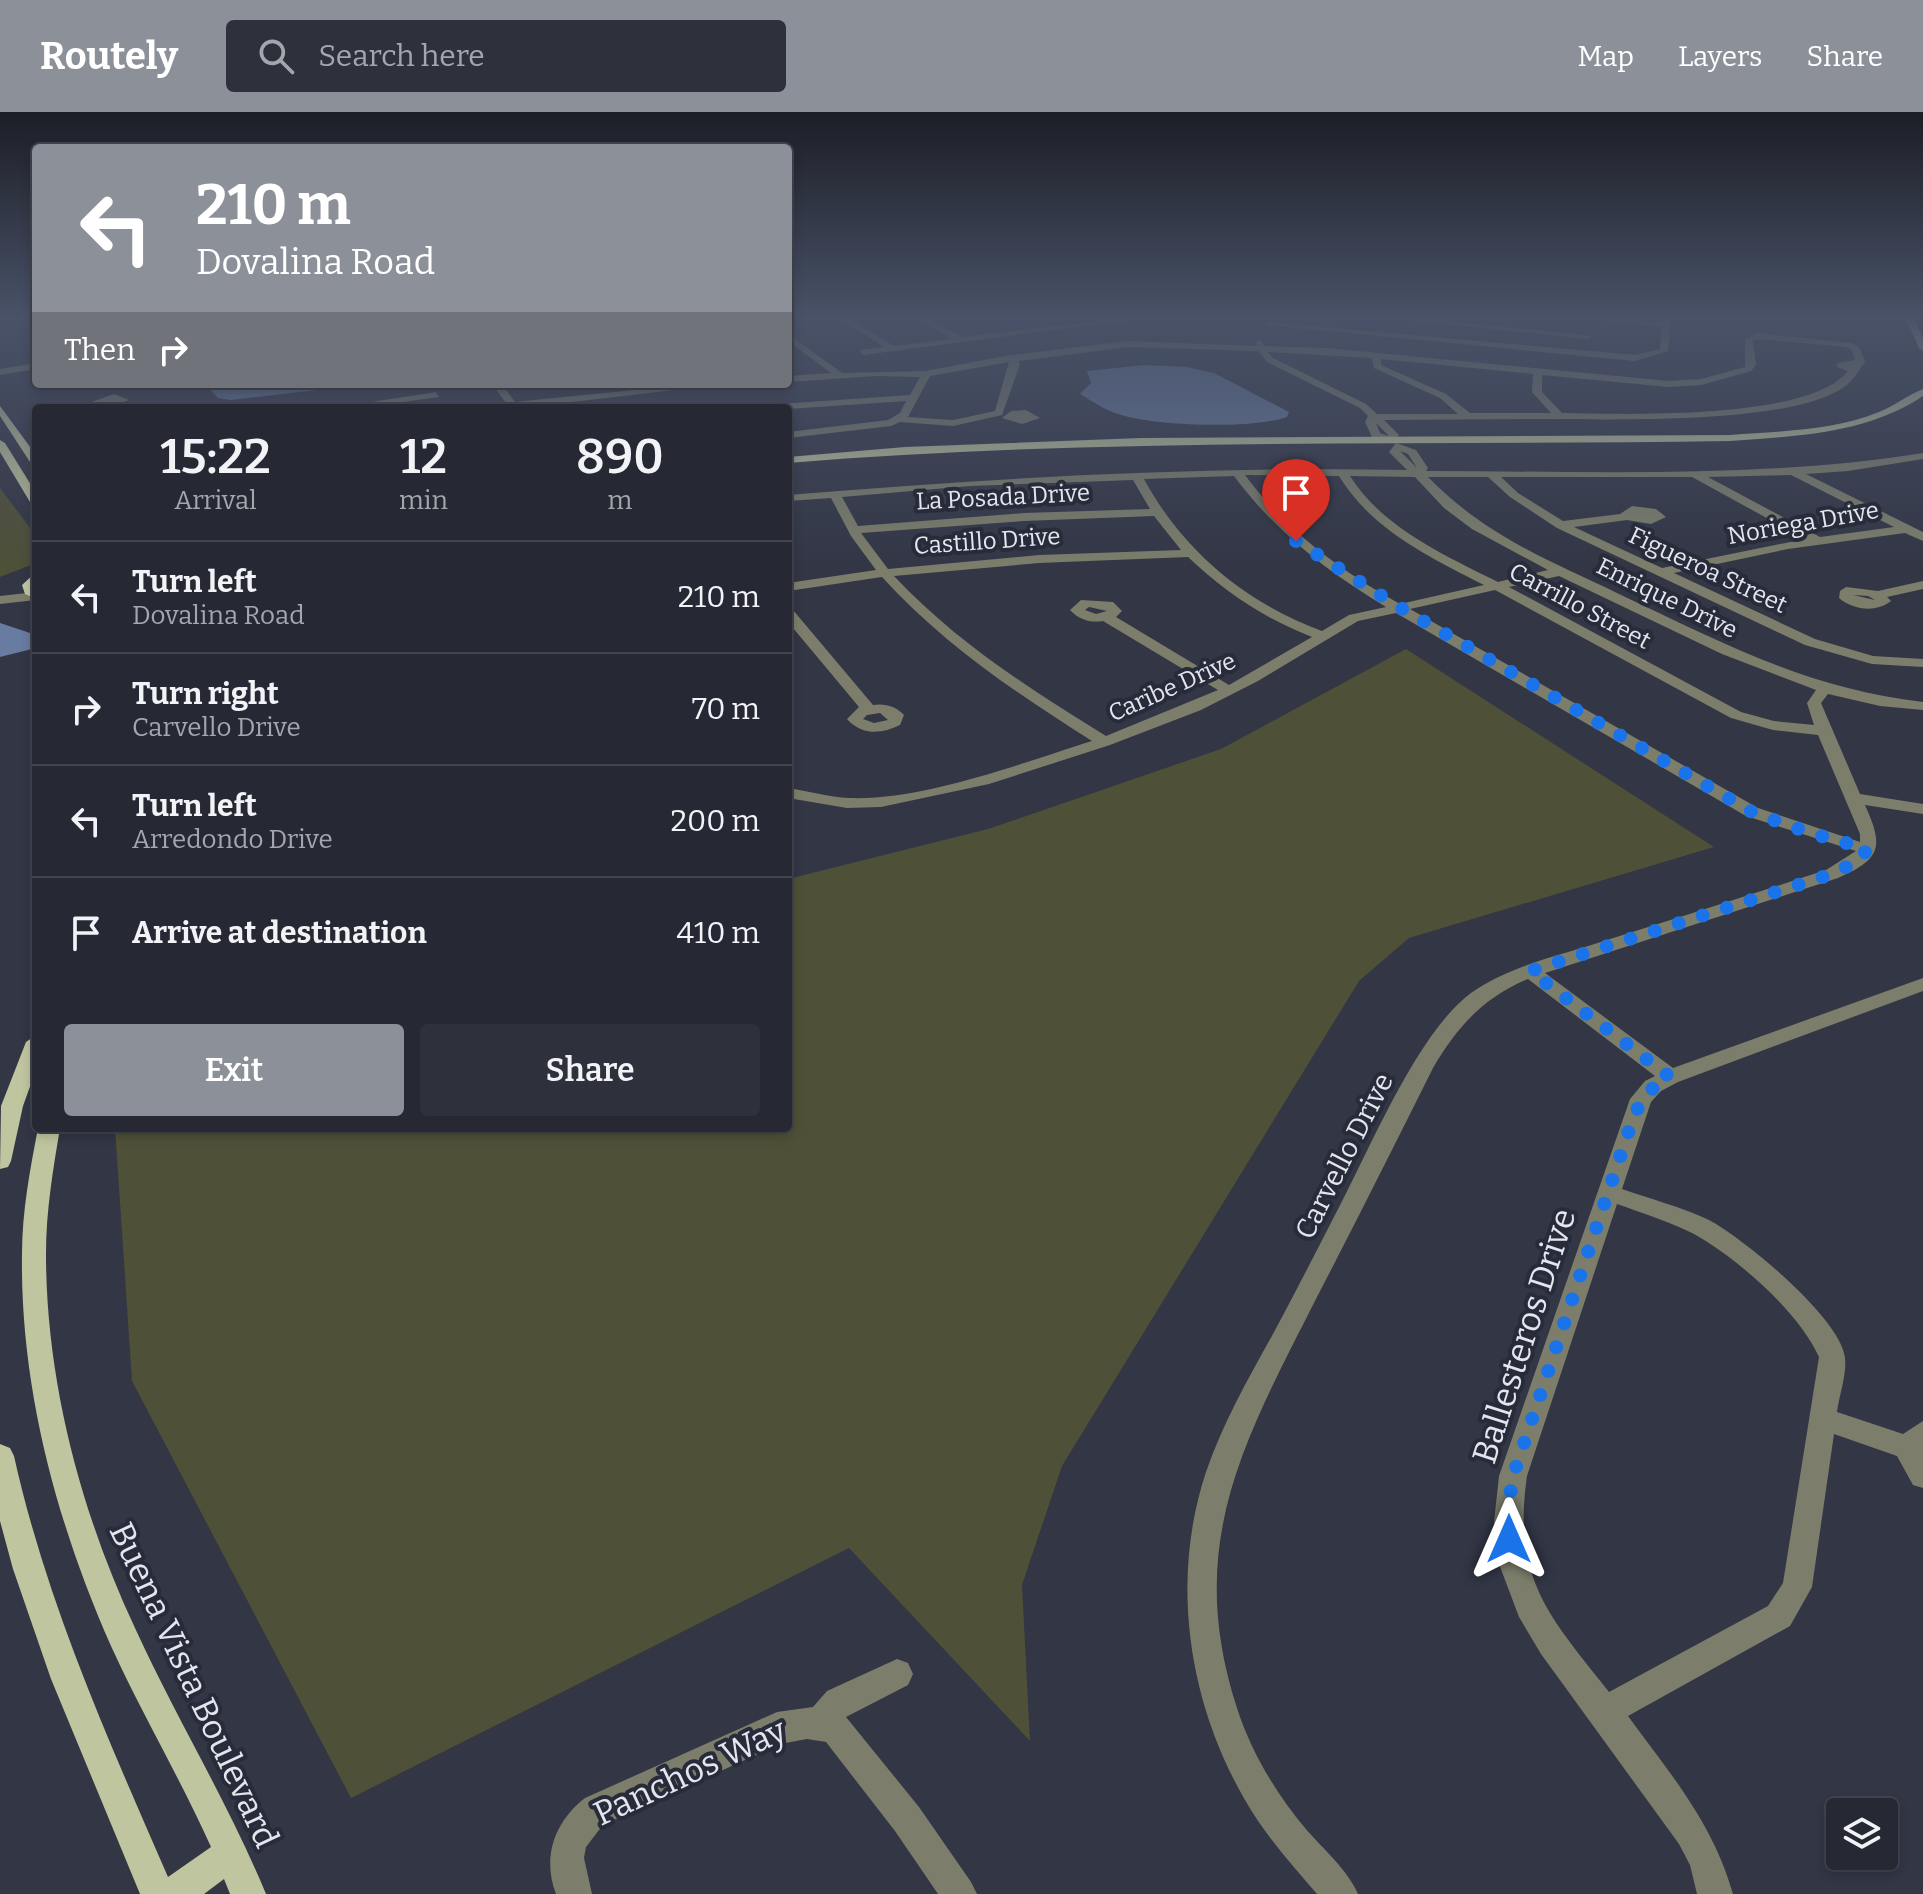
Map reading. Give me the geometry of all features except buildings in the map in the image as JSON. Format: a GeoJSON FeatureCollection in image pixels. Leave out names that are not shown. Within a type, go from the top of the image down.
{"type":"FeatureCollection","features":[{"type":"Feature","properties":{"kind":"main road"},"geometry":{"type":"LineString","coordinates":[[792,466],[952,453],[1090,448],[1675,439],[1772,434],[1863,420],[1907,402]]}},
{"type":"Feature","properties":{"kind":"main road"},"geometry":{"type":"LineString","coordinates":[[0,409],[32,454]]}},
{"type":"Feature","properties":{"kind":"main road"},"geometry":{"type":"LineString","coordinates":[[792,460],[950,447],[1082,442],[1739,443],[1847,431],[1920,410]]}},
{"type":"Feature","properties":{"kind":"main road"},"geometry":{"type":"LineString","coordinates":[[0,443],[32,495]]}},
{"type":"Feature","properties":{"kind":"main road"},"geometry":{"type":"LineString","coordinates":[[11,460],[32,458]]}},
{"type":"Feature","properties":{"kind":"main road"},"geometry":{"type":"LineString","coordinates":[[0,1161],[12,1106],[32,1053]]}},
{"type":"Feature","properties":{"kind":"main road","name":"Buena Vista Boulevard"},"geometry":{"type":"LineString","coordinates":[[48,1132],[41,1162],[34,1253],[36,1320],[50,1404],[75,1515],[123,1636],[231,1853],[248,1894]]}},
{"type":"Feature","properties":{"kind":"main road"},"geometry":{"type":"LineString","coordinates":[[0,1456],[7,1493],[55,1651],[158,1894]]}},
{"type":"Feature","properties":{"kind":"main road"},"geometry":{"type":"LineString","coordinates":[[174,1894],[231,1853]]}},
{"type":"Feature","properties":{"kind":"street"},"geometry":{"type":"LineString","coordinates":[[792,406],[853,402]]}},
{"type":"Feature","properties":{"kind":"street"},"geometry":{"type":"LineString","coordinates":[[899,419],[912,402]]}},
{"type":"Feature","properties":{"kind":"street"},"geometry":{"type":"LineString","coordinates":[[792,435],[876,427],[899,419],[953,423],[1004,414],[1007,402]]}},
{"type":"Feature","properties":{"kind":"street"},"geometry":{"type":"LineString","coordinates":[[1355,402],[1372,417],[1715,414],[1792,402]]}},
{"type":"Feature","properties":{"kind":"street"},"geometry":{"type":"LineString","coordinates":[[1454,402],[1467,416]]}},
{"type":"Feature","properties":{"kind":"street"},"geometry":{"type":"LineString","coordinates":[[1546,402],[1559,416]]}},
{"type":"Feature","properties":{"kind":"street"},"geometry":{"type":"LineString","coordinates":[[1637,404],[1651,416]]}},
{"type":"Feature","properties":{"kind":"street","name":"Enrique Drive"},"geometry":{"type":"LineString","coordinates":[[1372,417],[1370,422],[1376,435],[1393,443],[1394,452],[1406,469],[1418,474],[1432,492],[1460,515],[1562,571],[1755,666],[1824,690],[1923,706]]}},
{"type":"Feature","properties":{"kind":"street"},"geometry":{"type":"LineString","coordinates":[[792,498],[970,483],[1238,473],[1793,472],[1848,468],[1923,456]]}},
{"type":"Feature","properties":{"kind":"street","name":"Carrillo Street"},"geometry":{"type":"LineString","coordinates":[[1342,472],[1351,489],[1394,527],[1495,586],[1736,715],[1773,725],[1823,731]]}},
{"type":"Feature","properties":{"kind":"street"},"geometry":{"type":"LineString","coordinates":[[1793,472],[1923,537]]}},
{"type":"Feature","properties":{"kind":"street"},"geometry":{"type":"LineString","coordinates":[[1238,473],[1259,504],[1296,541],[1399,607],[1752,812],[1867,849],[1868,827],[1823,731],[1814,703],[1824,690]]}},
{"type":"Feature","properties":{"kind":"street","name":"Figueroa Street"},"geometry":{"type":"LineString","coordinates":[[1491,474],[1526,504],[1561,525],[1823,647],[1872,660],[1923,663]]}},
{"type":"Feature","properties":{"kind":"street"},"geometry":{"type":"LineString","coordinates":[[1694,474],[1816,540]]}},
{"type":"Feature","properties":{"kind":"street"},"geometry":{"type":"LineString","coordinates":[[1137,476],[1155,512],[1191,553],[1222,579],[1285,622],[1322,636]]}},
{"type":"Feature","properties":{"kind":"street"},"geometry":{"type":"LineString","coordinates":[[834,493],[884,572],[934,624],[1039,702],[1105,742]]}},
{"type":"Feature","properties":{"kind":"street","name":"La Posada Drive"},"geometry":{"type":"LineString","coordinates":[[855,530],[1024,517],[1155,512]]}},
{"type":"Feature","properties":{"kind":"street"},"geometry":{"type":"LineString","coordinates":[[1561,525],[1629,516]]}},
{"type":"Feature","properties":{"kind":"street","name":"Noriega Drive"},"geometry":{"type":"LineString","coordinates":[[1661,572],[1816,540],[1906,529]]}},
{"type":"Feature","properties":{"kind":"street","name":"Castillo Drive"},"geometry":{"type":"LineString","coordinates":[[792,586],[884,572],[1051,557],[1191,553]]}},
{"type":"Feature","properties":{"kind":"street","name":"Caribe Drive"},"geometry":{"type":"LineString","coordinates":[[792,794],[847,803],[909,798],[983,781],[1105,742],[1229,691],[1354,618],[1562,571]]}},
{"type":"Feature","properties":{"kind":"street"},"geometry":{"type":"LineString","coordinates":[[0,591],[32,578]]}},
{"type":"Feature","properties":{"kind":"street"},"geometry":{"type":"LineString","coordinates":[[1877,595],[1923,585]]}},
{"type":"Feature","properties":{"kind":"street"},"geometry":{"type":"LineString","coordinates":[[0,600],[32,596]]}},
{"type":"Feature","properties":{"kind":"street"},"geometry":{"type":"LineString","coordinates":[[1106,617],[1229,691]]}},
{"type":"Feature","properties":{"kind":"street"},"geometry":{"type":"LineString","coordinates":[[792,618],[868,709]]}},
{"type":"Feature","properties":{"kind":"street"},"geometry":{"type":"LineString","coordinates":[[1854,798],[1923,809]]}},
{"type":"Feature","properties":{"kind":"street","name":"Carvello Drive"},"geometry":{"type":"LineString","coordinates":[[1340,1894],[1280,1824],[1250,1776],[1227,1728],[1211,1679],[1204,1634],[1203,1578],[1215,1491],[1243,1418],[1445,1028],[1482,993],[1530,971],[1832,874],[1860,860],[1867,849]]}},
{"type":"Feature","properties":{"kind":"street"},"geometry":{"type":"LineString","coordinates":[[1530,971],[1670,1077]]}},
{"type":"Feature","properties":{"kind":"street","name":"Ballesteros Drive"},"geometry":{"type":"LineString","coordinates":[[1715,1894],[1706,1860],[1691,1832],[1545,1634],[1525,1598],[1513,1566],[1508,1508],[1513,1476],[1641,1099],[1653,1086],[1670,1077],[1923,984]]}},
{"type":"Feature","properties":{"kind":"street"},"geometry":{"type":"LineString","coordinates":[[1604,1712],[1757,1629],[1779,1616],[1789,1604],[1803,1564],[1832,1357],[1823,1334],[1799,1306],[1707,1229],[1609,1193]]}},
{"type":"Feature","properties":{"kind":"street"},"geometry":{"type":"LineString","coordinates":[[1823,1419],[1916,1441],[1910,1458],[1923,1476]]}},
{"type":"Feature","properties":{"kind":"street","name":"Panchos Way"},"geometry":{"type":"LineString","coordinates":[[574,1894],[565,1859],[571,1837],[581,1821],[597,1810],[777,1728],[799,1722],[821,1722],[838,1702],[897,1674]]}},
{"type":"Feature","properties":{"kind":"street"},"geometry":{"type":"LineString","coordinates":[[821,1722],[837,1730],[854,1749],[959,1894]]}},
{"type":"Feature","properties":{"kind":"green space"},"geometry":{"type":"Polygon","coordinates":[[[0,488],[32,531],[32,565],[0,577],[0,488]]]}},
{"type":"Feature","properties":{"kind":"green space"},"geometry":{"type":"Polygon","coordinates":[[[1406,649],[1714,847],[1409,938],[1359,981],[1062,1466],[1022,1585],[1030,1741],[849,1548],[351,1798],[132,1381],[115,1132],[792,1132],[792,878],[988,829],[1221,749],[1406,649]]]}},
{"type":"Feature","properties":{"kind":"water"},"geometry":{"type":"Polygon","coordinates":[[[1094,402],[1270,402],[1289,412],[1287,417],[1271,421],[1206,425],[1141,419],[1094,402]]]}},
{"type":"Feature","properties":{"kind":"water"},"geometry":{"type":"Polygon","coordinates":[[[0,623],[32,634],[32,649],[0,657],[0,623]]]}},
{"type":"Feature","properties":{"kind":"route"},"geometry":{"type":"LineString","coordinates":[[1296,541],[1399,607],[1752,812],[1867,849],[1860,860],[1832,874],[1530,971],[1670,1077],[1653,1086],[1641,1099],[1632,1121],[1513,1476],[1508,1508],[1509,1539]]}}]}
